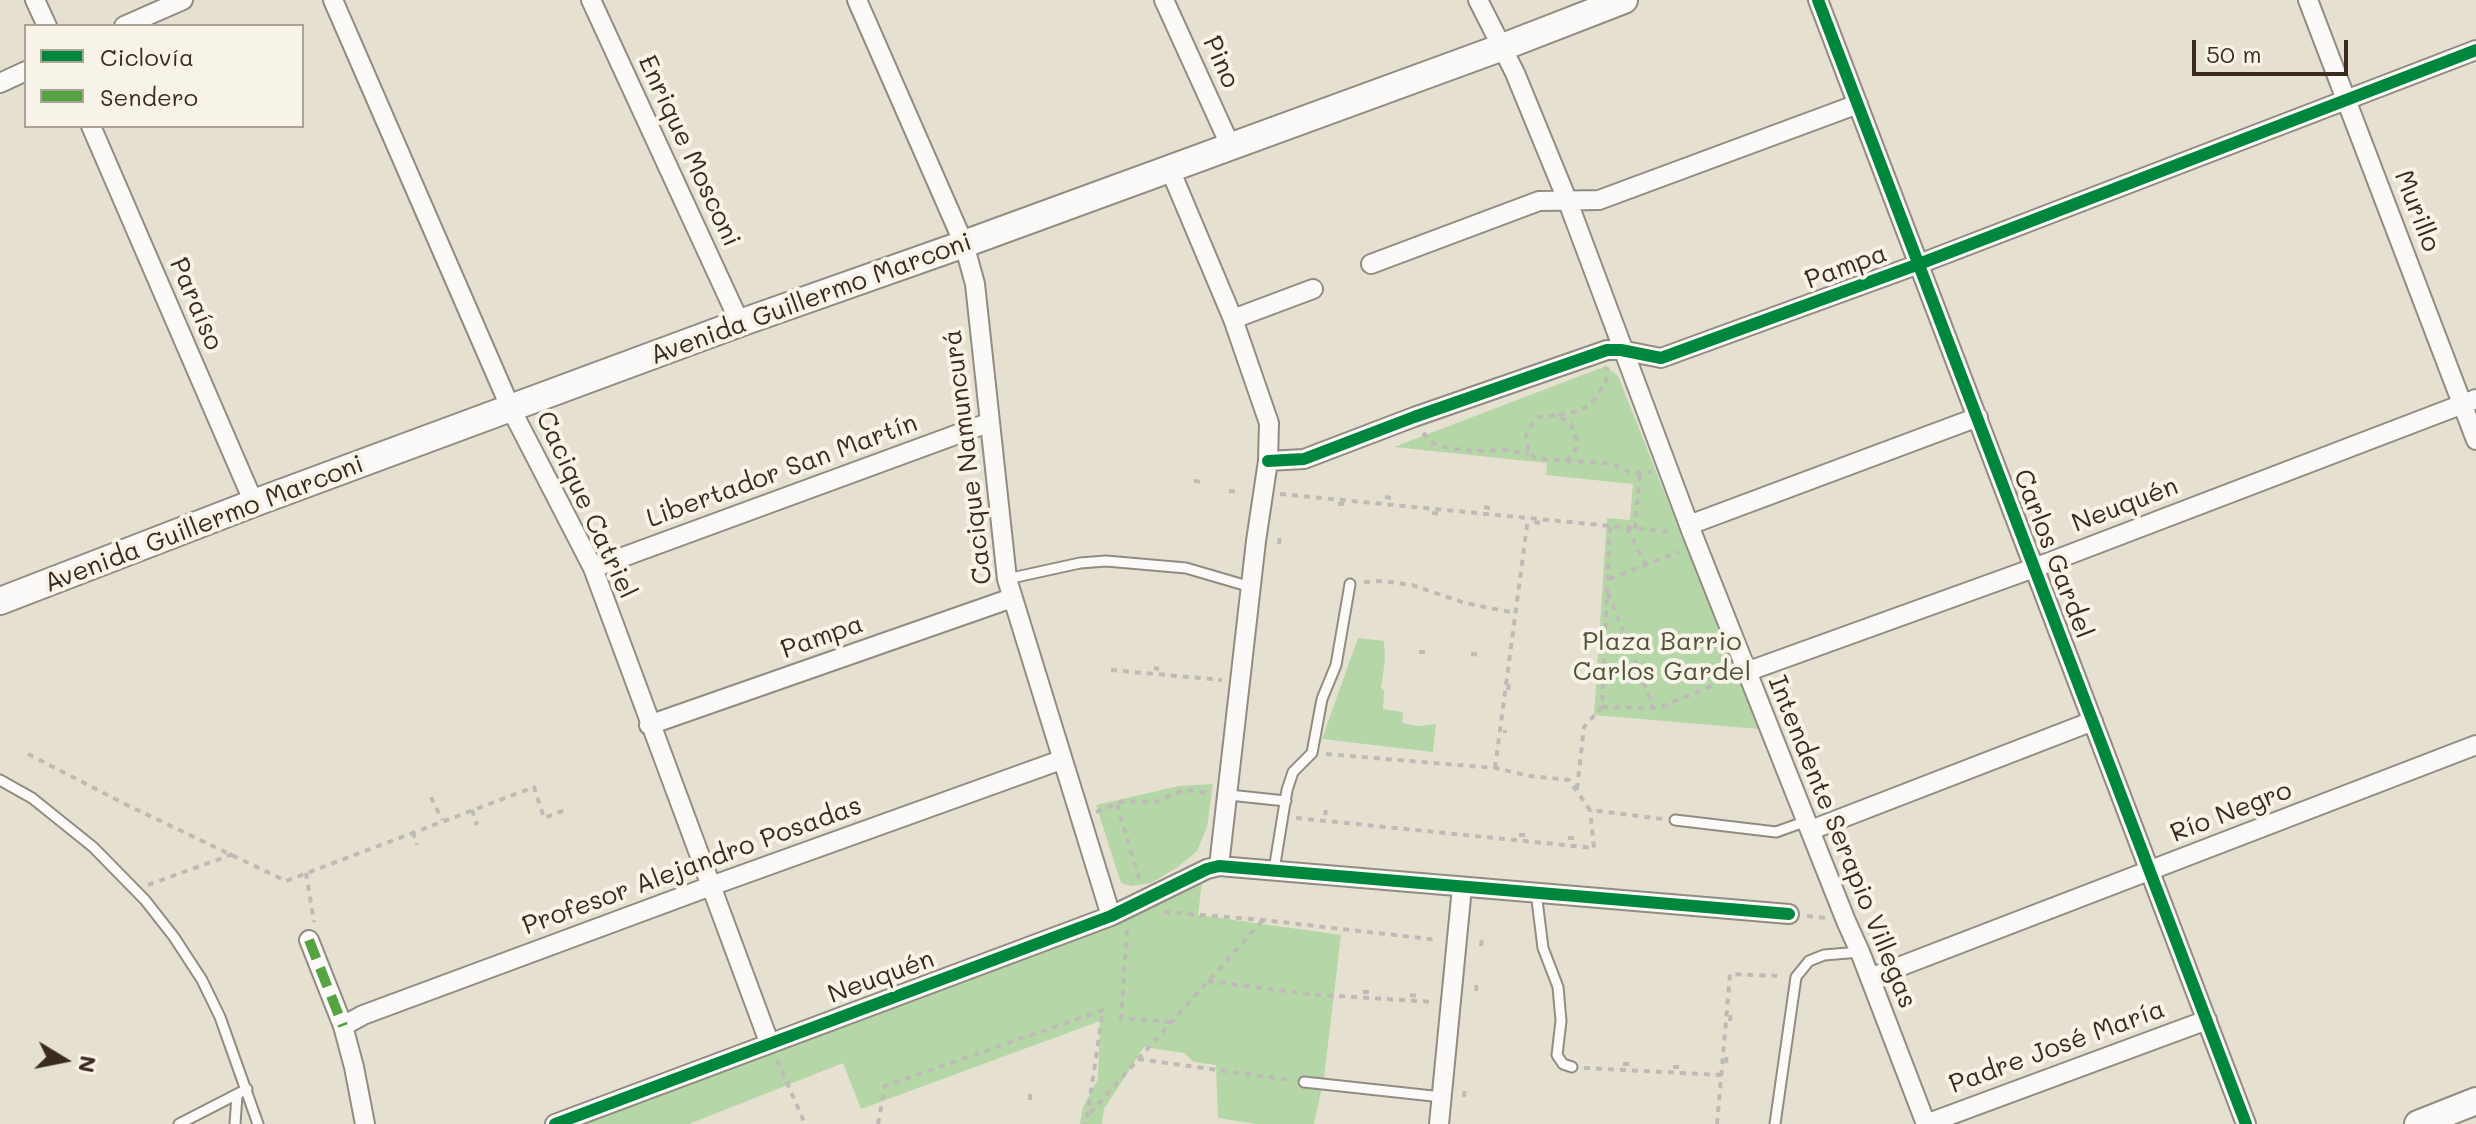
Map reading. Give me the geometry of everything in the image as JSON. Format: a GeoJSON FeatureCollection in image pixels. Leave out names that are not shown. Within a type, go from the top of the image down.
{"type":"FeatureCollection","features":[{"type":"Feature","properties":{"kind":"main road","name":"Avenida Guillermo Marconi"},"geometry":{"type":"LineString","coordinates":[[0,601],[254,503],[740,323],[964,244],[1624,0]]}},
{"type":"Feature","properties":{"kind":"main road"},"geometry":{"type":"LineString","coordinates":[[2418,1124],[2476,1101]]}},
{"type":"Feature","properties":{"kind":"street"},"geometry":{"type":"LineString","coordinates":[[35,0],[46,24]]}},
{"type":"Feature","properties":{"kind":"street"},"geometry":{"type":"LineString","coordinates":[[129,24],[183,0]]}},
{"type":"Feature","properties":{"kind":"street","name":"Cacique Catriel"},"geometry":{"type":"LineString","coordinates":[[333,0],[511,409],[593,568],[769,1042]]}},
{"type":"Feature","properties":{"kind":"street","name":"Enrique Mosconi"},"geometry":{"type":"LineString","coordinates":[[591,0],[740,323]]}},
{"type":"Feature","properties":{"kind":"street","name":"Cacique Namuncurá"},"geometry":{"type":"LineString","coordinates":[[857,0],[964,244],[975,284],[1007,579],[1061,760],[1120,912]]}},
{"type":"Feature","properties":{"kind":"street","name":"Pino"},"geometry":{"type":"LineString","coordinates":[[1164,0],[1230,145]]}},
{"type":"Feature","properties":{"kind":"street","name":"Intendente Serapio Villegas"},"geometry":{"type":"LineString","coordinates":[[1478,0],[1515,73],[1568,202],[1614,350],[1667,469],[1926,1124]]}},
{"type":"Feature","properties":{"kind":"street","name":"Carlos Gardel"},"geometry":{"type":"LineString","coordinates":[[1818,0],[2246,1124]]}},
{"type":"Feature","properties":{"kind":"street","name":"Murillo"},"geometry":{"type":"LineString","coordinates":[[2308,0],[2469,402],[2476,440]]}},
{"type":"Feature","properties":{"kind":"street","name":"Pampa"},"geometry":{"type":"LineString","coordinates":[[1614,350],[1661,358],[1919,264],[2476,50]]}},
{"type":"Feature","properties":{"kind":"street"},"geometry":{"type":"LineString","coordinates":[[0,83],[24,72]]}},
{"type":"Feature","properties":{"kind":"street"},"geometry":{"type":"LineString","coordinates":[[1371,264],[1539,201],[1599,200],[1858,104]]}},
{"type":"Feature","properties":{"kind":"street","name":"Paraíso"},"geometry":{"type":"LineString","coordinates":[[92,128],[254,503]]}},
{"type":"Feature","properties":{"kind":"street"},"geometry":{"type":"LineString","coordinates":[[1169,167],[1233,319],[1269,423],[1268,461],[1219,866],[1789,914]]}},
{"type":"Feature","properties":{"kind":"street"},"geometry":{"type":"LineString","coordinates":[[1233,319],[1313,289]]}},
{"type":"Feature","properties":{"kind":"street"},"geometry":{"type":"LineString","coordinates":[[1268,461],[1304,459],[1414,417],[1614,350]]}},
{"type":"Feature","properties":{"kind":"street","name":"Neuquén"},"geometry":{"type":"LineString","coordinates":[[1746,672],[2034,568],[2469,402]]}},
{"type":"Feature","properties":{"kind":"street"},"geometry":{"type":"LineString","coordinates":[[1692,535],[1978,417]]}},
{"type":"Feature","properties":{"kind":"street","name":"Libertador San Martín"},"geometry":{"type":"LineString","coordinates":[[593,568],[988,423]]}},
{"type":"Feature","properties":{"kind":"street","name":"Pampa"},"geometry":{"type":"LineString","coordinates":[[649,725],[1012,598]]}},
{"type":"Feature","properties":{"kind":"street"},"geometry":{"type":"LineString","coordinates":[[1809,826],[2093,721]]}},
{"type":"Feature","properties":{"kind":"street","name":"Río Negro"},"geometry":{"type":"LineString","coordinates":[[1870,978],[2476,745]]}},
{"type":"Feature","properties":{"kind":"street","name":"Profesor Alejandro Posadas"},"geometry":{"type":"LineString","coordinates":[[343,1026],[363,1015],[711,886],[1061,760]]}},
{"type":"Feature","properties":{"kind":"street","name":"Neuquén"},"geometry":{"type":"LineString","coordinates":[[555,1124],[1120,912],[1219,866]]}},
{"type":"Feature","properties":{"kind":"street"},"geometry":{"type":"LineString","coordinates":[[1439,1124],[1462,887]]}},
{"type":"Feature","properties":{"kind":"street"},"geometry":{"type":"LineString","coordinates":[[312,932],[343,1026],[365,1124]]}},
{"type":"Feature","properties":{"kind":"street","name":"Padre José María"},"geometry":{"type":"LineString","coordinates":[[1926,1124],[2207,1020]]}},
{"type":"Feature","properties":{"kind":"lane"},"geometry":{"type":"LineString","coordinates":[[1007,579],[1080,563],[1106,561],[1186,568],[1251,587]]}},
{"type":"Feature","properties":{"kind":"lane"},"geometry":{"type":"LineString","coordinates":[[1274,870],[1293,772],[1312,753],[1322,699],[1336,665],[1350,584]]}},
{"type":"Feature","properties":{"kind":"lane"},"geometry":{"type":"LineString","coordinates":[[0,780],[32,798],[93,847],[135,890],[174,937],[202,980],[220,1017],[258,1124]]}},
{"type":"Feature","properties":{"kind":"lane"},"geometry":{"type":"LineString","coordinates":[[1229,795],[1286,801]]}},
{"type":"Feature","properties":{"kind":"lane"},"geometry":{"type":"LineString","coordinates":[[1675,820],[1776,832],[1809,826]]}},
{"type":"Feature","properties":{"kind":"lane"},"geometry":{"type":"LineString","coordinates":[[1536,892],[1543,948],[1558,987],[1561,1021],[1557,1055],[1563,1064],[1572,1067]]}},
{"type":"Feature","properties":{"kind":"lane"},"geometry":{"type":"LineString","coordinates":[[1775,1124],[1796,977],[1809,961],[1824,955],[1860,952]]}},
{"type":"Feature","properties":{"kind":"lane"},"geometry":{"type":"LineString","coordinates":[[1304,1082],[1442,1097]]}},
{"type":"Feature","properties":{"kind":"lane"},"geometry":{"type":"LineString","coordinates":[[179,1124],[247,1089]]}},
{"type":"Feature","properties":{"kind":"lane"},"geometry":{"type":"LineString","coordinates":[[235,1124],[237,1095]]}},
{"type":"Feature","properties":{"kind":"path"},"geometry":{"type":"LineString","coordinates":[[1529,454],[1528,429],[1540,417],[1581,410],[1592,403],[1606,382],[1614,350]]}},
{"type":"Feature","properties":{"kind":"path"},"geometry":{"type":"LineString","coordinates":[[1557,415],[1565,418],[1575,431],[1576,448],[1566,461]]}},
{"type":"Feature","properties":{"kind":"path"},"geometry":{"type":"LineString","coordinates":[[1414,417],[1426,438],[1433,443],[1473,451],[1508,450],[1535,458],[1610,463],[1640,474],[1667,469]]}},
{"type":"Feature","properties":{"kind":"path"},"geometry":{"type":"LineString","coordinates":[[1635,529],[1640,474]]}},
{"type":"Feature","properties":{"kind":"path"},"geometry":{"type":"LineString","coordinates":[[1194,481],[1203,482]]}},
{"type":"Feature","properties":{"kind":"path"},"geometry":{"type":"LineString","coordinates":[[1229,491],[1240,492]]}},
{"type":"Feature","properties":{"kind":"path"},"geometry":{"type":"LineString","coordinates":[[1263,492],[1692,535]]}},
{"type":"Feature","properties":{"kind":"path"},"geometry":{"type":"LineString","coordinates":[[1432,513],[1439,514]]}},
{"type":"Feature","properties":{"kind":"path"},"geometry":{"type":"LineString","coordinates":[[1495,768],[1528,518]]}},
{"type":"Feature","properties":{"kind":"path"},"geometry":{"type":"LineString","coordinates":[[1577,790],[1584,727],[1602,707],[1610,527]]}},
{"type":"Feature","properties":{"kind":"path"},"geometry":{"type":"LineString","coordinates":[[1627,528],[1646,565]]}},
{"type":"Feature","properties":{"kind":"path"},"geometry":{"type":"LineString","coordinates":[[1279,544],[1280,534]]}},
{"type":"Feature","properties":{"kind":"path"},"geometry":{"type":"LineString","coordinates":[[1608,579],[1646,565],[1692,535]]}},
{"type":"Feature","properties":{"kind":"path"},"geometry":{"type":"LineString","coordinates":[[1521,585],[1522,578]]}},
{"type":"Feature","properties":{"kind":"path"},"geometry":{"type":"LineString","coordinates":[[1350,584],[1382,581],[1412,585],[1465,603],[1515,613]]}},
{"type":"Feature","properties":{"kind":"path"},"geometry":{"type":"LineString","coordinates":[[1607,590],[1654,709]]}},
{"type":"Feature","properties":{"kind":"path"},"geometry":{"type":"LineString","coordinates":[[1514,637],[1516,629]]}},
{"type":"Feature","properties":{"kind":"path"},"geometry":{"type":"LineString","coordinates":[[1419,652],[1431,652]]}},
{"type":"Feature","properties":{"kind":"path"},"geometry":{"type":"LineString","coordinates":[[1471,654],[1483,655]]}},
{"type":"Feature","properties":{"kind":"path"},"geometry":{"type":"LineString","coordinates":[[1111,670],[1241,681]]}},
{"type":"Feature","properties":{"kind":"path"},"geometry":{"type":"LineString","coordinates":[[1602,707],[1654,709],[1746,672]]}},
{"type":"Feature","properties":{"kind":"path"},"geometry":{"type":"LineString","coordinates":[[1508,690],[1509,682]]}},
{"type":"Feature","properties":{"kind":"path"},"geometry":{"type":"LineString","coordinates":[[1283,816],[1594,848],[1590,810],[1569,780],[1495,768],[1312,753]]}},
{"type":"Feature","properties":{"kind":"path"},"geometry":{"type":"LineString","coordinates":[[28,754],[286,881],[534,787],[544,818],[565,810]]}},
{"type":"Feature","properties":{"kind":"path"},"geometry":{"type":"LineString","coordinates":[[1081,818],[1124,801],[1155,802],[1184,790],[1229,795]]}},
{"type":"Feature","properties":{"kind":"path"},"geometry":{"type":"LineString","coordinates":[[431,797],[443,821]]}},
{"type":"Feature","properties":{"kind":"path"},"geometry":{"type":"LineString","coordinates":[[1117,804],[1145,899]]}},
{"type":"Feature","properties":{"kind":"path"},"geometry":{"type":"LineString","coordinates":[[472,810],[477,825]]}},
{"type":"Feature","properties":{"kind":"path"},"geometry":{"type":"LineString","coordinates":[[1590,810],[1675,820]]}},
{"type":"Feature","properties":{"kind":"path"},"geometry":{"type":"LineString","coordinates":[[1368,824],[1378,825]]}},
{"type":"Feature","properties":{"kind":"path"},"geometry":{"type":"LineString","coordinates":[[413,832],[417,845]]}},
{"type":"Feature","properties":{"kind":"path"},"geometry":{"type":"LineString","coordinates":[[1465,833],[1475,833]]}},
{"type":"Feature","properties":{"kind":"path"},"geometry":{"type":"LineString","coordinates":[[1519,835],[1526,835]]}},
{"type":"Feature","properties":{"kind":"path"},"geometry":{"type":"LineString","coordinates":[[1568,838],[1577,838]]}},
{"type":"Feature","properties":{"kind":"path"},"geometry":{"type":"LineString","coordinates":[[135,890],[233,854]]}},
{"type":"Feature","properties":{"kind":"path"},"geometry":{"type":"LineString","coordinates":[[306,873],[312,932]]}},
{"type":"Feature","properties":{"kind":"path"},"geometry":{"type":"LineString","coordinates":[[1170,1022],[1121,1018],[1120,912],[1263,920],[1457,942]]}},
{"type":"Feature","properties":{"kind":"path"},"geometry":{"type":"LineString","coordinates":[[1789,914],[1846,921]]}},
{"type":"Feature","properties":{"kind":"path"},"geometry":{"type":"LineString","coordinates":[[1089,1115],[1263,920]]}},
{"type":"Feature","properties":{"kind":"path"},"geometry":{"type":"LineString","coordinates":[[1481,946],[1482,937]]}},
{"type":"Feature","properties":{"kind":"path"},"geometry":{"type":"LineString","coordinates":[[1717,1124],[1730,974],[1796,977]]}},
{"type":"Feature","properties":{"kind":"path"},"geometry":{"type":"LineString","coordinates":[[1208,981],[1308,994],[1451,1003]]}},
{"type":"Feature","properties":{"kind":"path"},"geometry":{"type":"LineString","coordinates":[[1476,991],[1477,982]]}},
{"type":"Feature","properties":{"kind":"path"},"geometry":{"type":"LineString","coordinates":[[1363,992],[1372,992]]}},
{"type":"Feature","properties":{"kind":"path"},"geometry":{"type":"LineString","coordinates":[[1410,995],[1418,996]]}},
{"type":"Feature","properties":{"kind":"path"},"geometry":{"type":"LineString","coordinates":[[878,1124],[885,1086],[1103,1010],[1086,1124]]}},
{"type":"Feature","properties":{"kind":"path"},"geometry":{"type":"LineString","coordinates":[[1730,1021],[1731,1011]]}},
{"type":"Feature","properties":{"kind":"path"},"geometry":{"type":"LineString","coordinates":[[769,1042],[805,1124]]}},
{"type":"Feature","properties":{"kind":"path"},"geometry":{"type":"LineString","coordinates":[[1726,1063],[1727,1054]]}},
{"type":"Feature","properties":{"kind":"path"},"geometry":{"type":"LineString","coordinates":[[1138,1059],[1304,1082]]}},
{"type":"Feature","properties":{"kind":"path"},"geometry":{"type":"LineString","coordinates":[[1623,1064],[1630,1064]]}},
{"type":"Feature","properties":{"kind":"path"},"geometry":{"type":"LineString","coordinates":[[1572,1067],[1721,1075]]}},
{"type":"Feature","properties":{"kind":"path"},"geometry":{"type":"LineString","coordinates":[[1673,1067],[1679,1067]]}},
{"type":"Feature","properties":{"kind":"path"},"geometry":{"type":"LineString","coordinates":[[1464,1097],[1465,1088]]}},
{"type":"Feature","properties":{"kind":"path"},"geometry":{"type":"LineString","coordinates":[[1030,1092],[1030,1100]]}},
{"type":"Feature","properties":{"kind":"path"},"geometry":{"type":"LineString","coordinates":[[1713,1115],[1719,1099]]}},
{"type":"Feature","properties":{"kind":"green space","name":"Plaza Barrio Carlos Gardel"},"geometry":{"type":"Polygon","coordinates":[[[1606,366],[1618,376],[1759,729],[1594,715],[1607,518],[1630,520],[1633,484],[1546,475],[1547,463],[1394,447],[1606,366]]]}},
{"type":"Feature","properties":{"kind":"green space"},"geometry":{"type":"Polygon","coordinates":[[[1358,638],[1384,641],[1383,709],[1403,712],[1402,723],[1418,726],[1436,724],[1433,752],[1322,739],[1358,638]]]}},
{"type":"Feature","properties":{"kind":"green space"},"geometry":{"type":"Polygon","coordinates":[[[1213,784],[1207,827],[1197,851],[1151,883],[1131,886],[1121,883],[1096,805],[1179,786],[1213,784]]]}},
{"type":"Feature","properties":{"kind":"green space"},"geometry":{"type":"Polygon","coordinates":[[[1202,883],[1198,915],[1341,935],[1324,1078],[1314,1124],[1256,1124],[1218,1118],[1216,1065],[1194,1062],[1184,1053],[1144,1047],[1104,1109],[1102,1124],[1080,1124],[1083,1107],[1098,1079],[1100,1021],[861,1109],[843,1063],[689,1124],[584,1124],[1202,883]]]}},
{"type":"Feature","properties":{"kind":"marked path"},"geometry":{"type":"LineString","coordinates":[[309,940],[343,1026]]}},
{"type":"Feature","properties":{"kind":"cycle path"},"geometry":{"type":"LineString","coordinates":[[1818,0],[2246,1124]]}},
{"type":"Feature","properties":{"kind":"cycle path"},"geometry":{"type":"LineString","coordinates":[[1268,461],[1304,459],[1607,350],[1661,358],[1919,264],[2476,50]]}},
{"type":"Feature","properties":{"kind":"cycle path"},"geometry":{"type":"LineString","coordinates":[[555,1124],[1111,916],[1219,866],[1789,914]]}}]}
